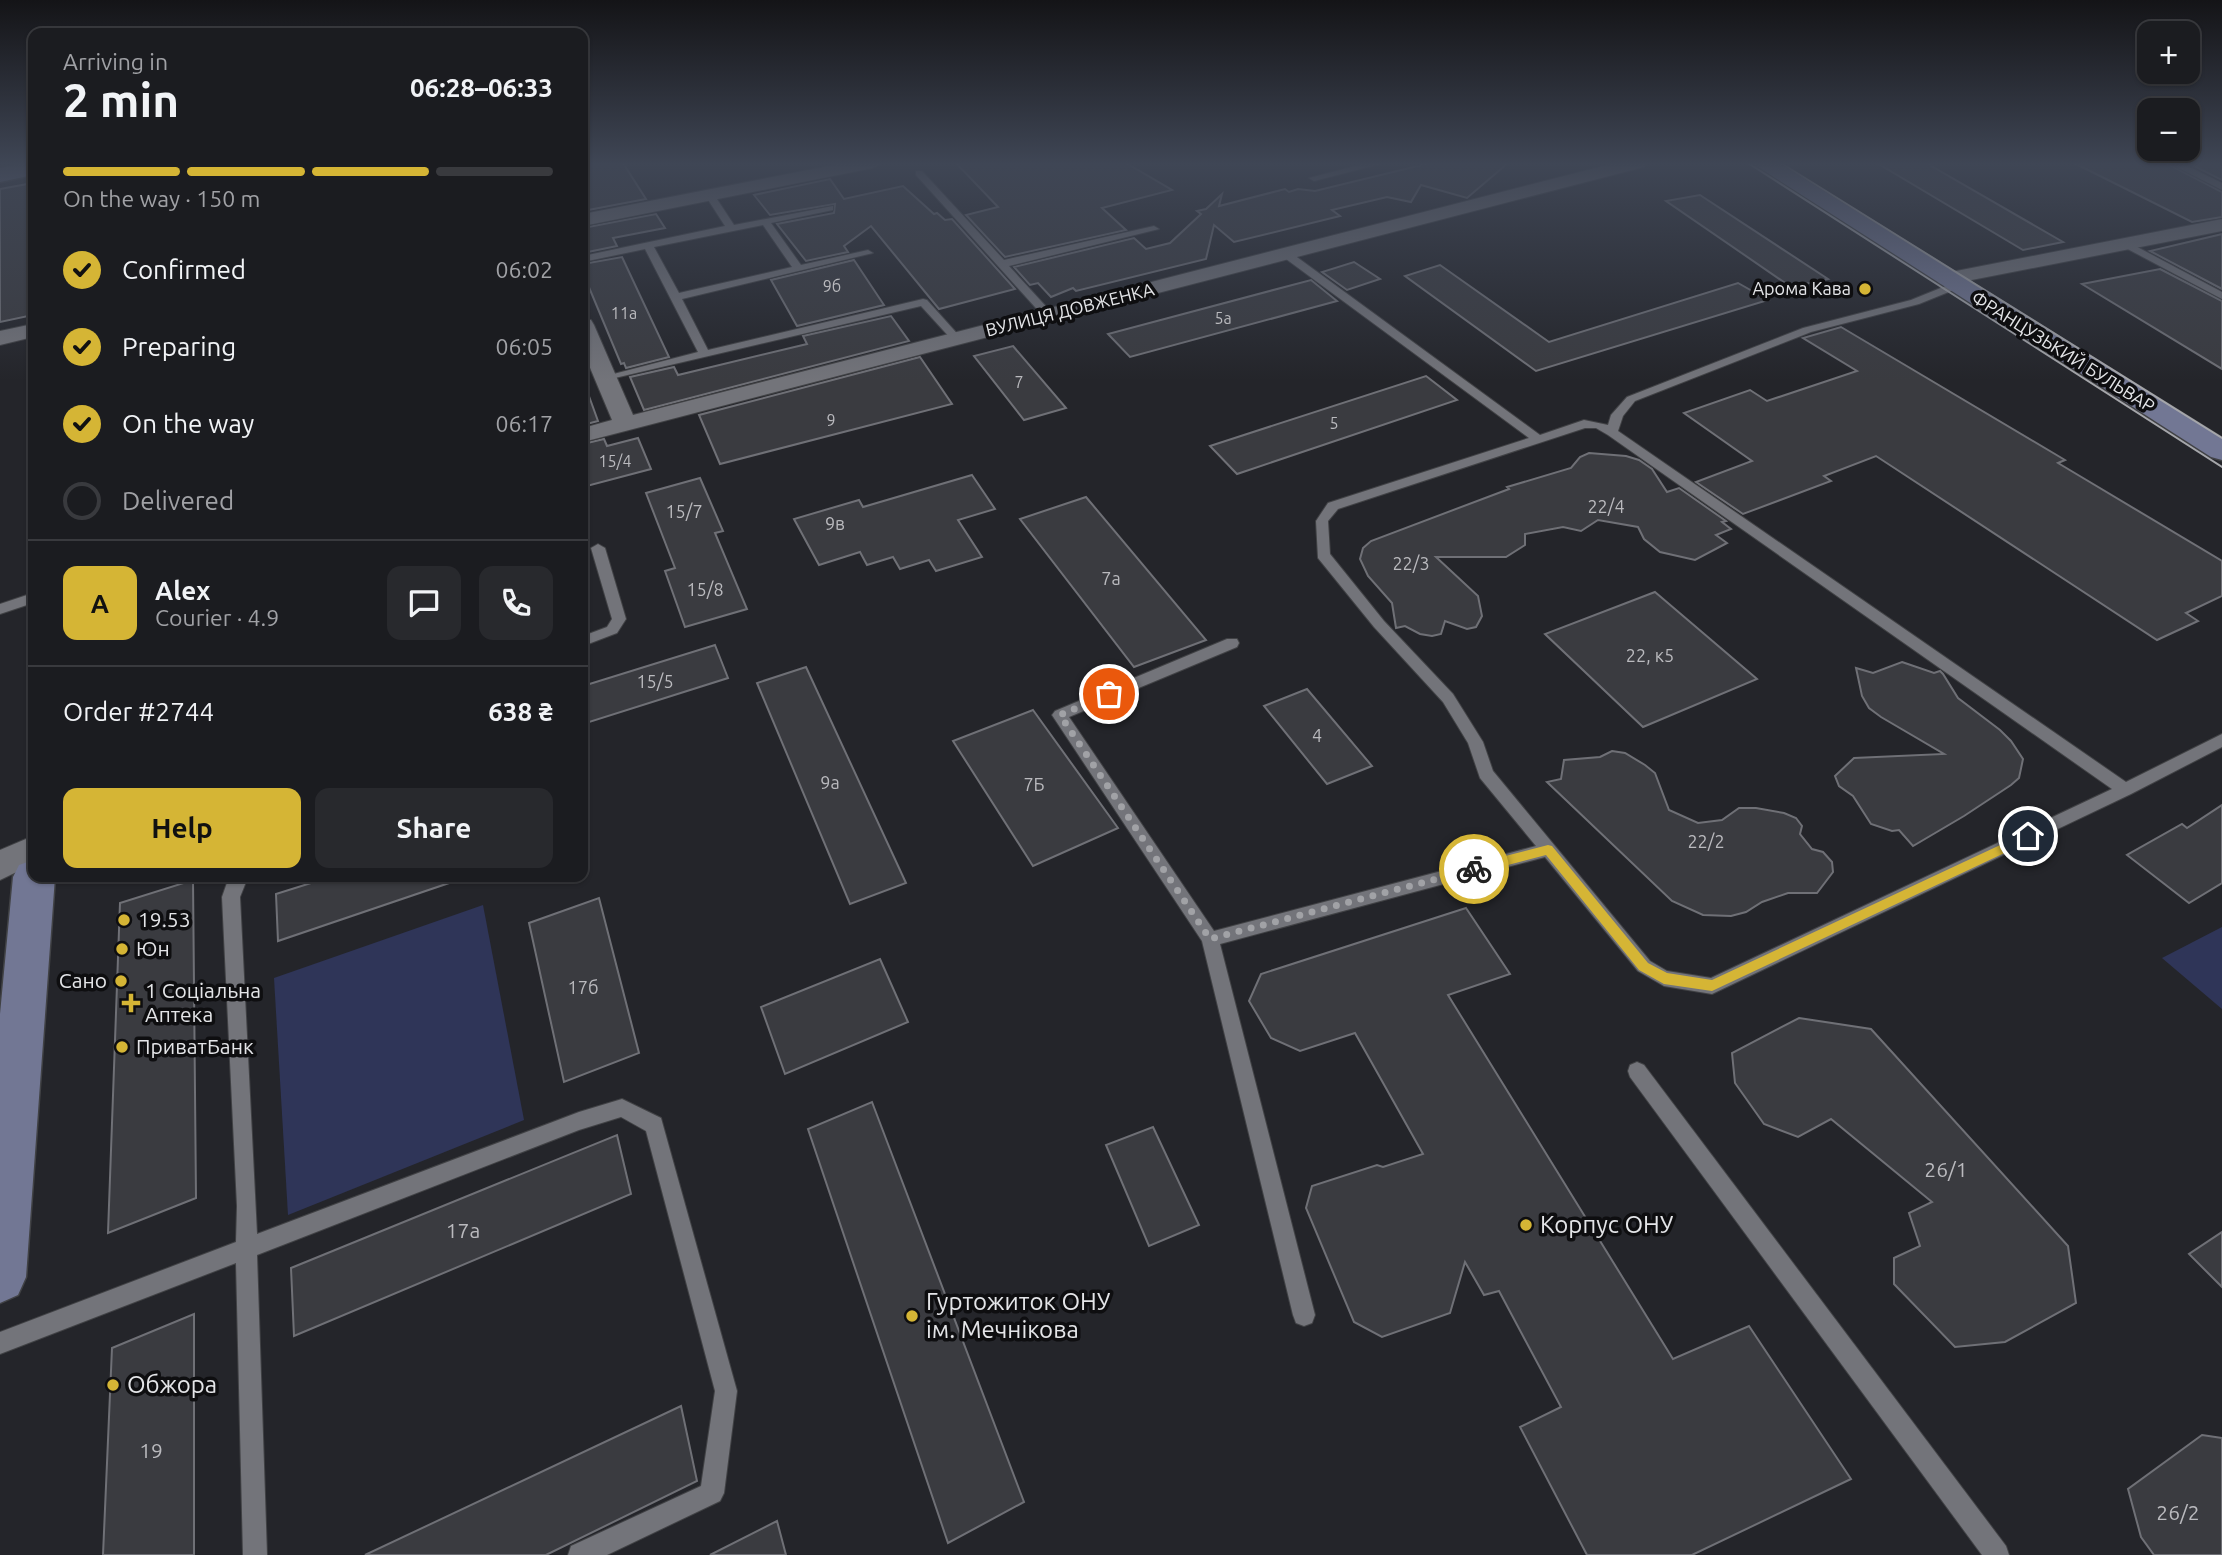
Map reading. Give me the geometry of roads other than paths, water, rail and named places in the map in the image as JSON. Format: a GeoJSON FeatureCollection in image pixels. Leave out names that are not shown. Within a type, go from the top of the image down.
{"type":"FeatureCollection","features":[{"type":"Feature","properties":{"kind":"street","name":"ВУЛИЦЯ ДОВЖЕНКА"},"geometry":{"type":"LineString","coordinates":[[588,434],[1357,236]]}},
{"type":"Feature","properties":{"kind":"street","name":"ФРАНЦУЗЬКИЙ БУЛЬВАР"},"geometry":{"type":"LineString","coordinates":[[1878,236],[2222,451]]}},
{"type":"Feature","properties":{"kind":"street"},"geometry":{"type":"LineString","coordinates":[[1952,282],[2169,236]]}},
{"type":"Feature","properties":{"kind":"street"},"geometry":{"type":"LineString","coordinates":[[0,338],[28,332]]}},
{"type":"Feature","properties":{"kind":"street"},"geometry":{"type":"LineString","coordinates":[[588,337],[625,424]]}},
{"type":"Feature","properties":{"kind":"street"},"geometry":{"type":"LineString","coordinates":[[0,866],[28,852]]}},
{"type":"Feature","properties":{"kind":"street"},"geometry":{"type":"LineString","coordinates":[[0,1277],[34,882]]}},
{"type":"Feature","properties":{"kind":"lane"},"geometry":{"type":"LineString","coordinates":[[588,258],[696,236]]}},
{"type":"Feature","properties":{"kind":"lane"},"geometry":{"type":"LineString","coordinates":[[775,236],[798,269]]}},
{"type":"Feature","properties":{"kind":"lane"},"geometry":{"type":"LineString","coordinates":[[976,236],[1048,315]]}},
{"type":"Feature","properties":{"kind":"lane"},"geometry":{"type":"LineString","coordinates":[[1002,264],[1125,236]]}},
{"type":"Feature","properties":{"kind":"lane"},"geometry":{"type":"LineString","coordinates":[[2126,244],[2222,296]]}},
{"type":"Feature","properties":{"kind":"lane"},"geometry":{"type":"LineString","coordinates":[[648,246],[704,354]]}},
{"type":"Feature","properties":{"kind":"lane"},"geometry":{"type":"LineString","coordinates":[[676,298],[868,253]]}},
{"type":"Feature","properties":{"kind":"lane"},"geometry":{"type":"LineString","coordinates":[[1286,254],[1538,439]]}},
{"type":"Feature","properties":{"kind":"lane"},"geometry":{"type":"LineString","coordinates":[[1612,432],[1617,415],[1631,399],[1807,330],[1916,302],[1952,282]]}},
{"type":"Feature","properties":{"kind":"lane"},"geometry":{"type":"LineString","coordinates":[[606,379],[923,302],[957,339]]}},
{"type":"Feature","properties":{"kind":"lane"},"geometry":{"type":"LineString","coordinates":[[2125,790],[1612,432],[1598,425],[1584,424],[1333,506],[1322,522],[1323,555],[1379,624],[1448,698],[1475,742],[1486,774],[1644,967],[1664,978],[1712,986],[2125,790],[2222,740]]}},
{"type":"Feature","properties":{"kind":"lane"},"geometry":{"type":"LineString","coordinates":[[588,639],[612,630],[619,619],[598,548]]}},
{"type":"Feature","properties":{"kind":"lane"},"geometry":{"type":"LineString","coordinates":[[0,609],[28,600]]}},
{"type":"Feature","properties":{"kind":"lane"},"geometry":{"type":"LineString","coordinates":[[1232,643],[1060,715],[1210,939],[1304,1315]]}},
{"type":"Feature","properties":{"kind":"lane"},"geometry":{"type":"LineString","coordinates":[[1210,939],[1548,850]]}},
{"type":"Feature","properties":{"kind":"lane"},"geometry":{"type":"LineString","coordinates":[[235,882],[232,898],[247,1206],[254,1555]]}},
{"type":"Feature","properties":{"kind":"lane"},"geometry":{"type":"LineString","coordinates":[[1637,1071],[1992,1554]]}},
{"type":"Feature","properties":{"kind":"lane"},"geometry":{"type":"LineString","coordinates":[[0,1343],[579,1121],[622,1108],[654,1125],[726,1391],[712,1493],[580,1555]]}},
{"type":"Feature","properties":{"kind":"tram line"},"geometry":{"type":"LineString","coordinates":[[1861,236],[2222,467]]}},
{"type":"Feature","properties":{"kind":"tram line"},"geometry":{"type":"LineString","coordinates":[[1897,236],[2222,438]]}},
{"type":"Feature","properties":{"kind":"place","name":"Арома Кава"},"geometry":{"type":"Point","coordinates":[1865,289]}},
{"type":"Feature","properties":{"kind":"place","name":"19.53"},"geometry":{"type":"Point","coordinates":[124,920]}},
{"type":"Feature","properties":{"kind":"place","name":"Юн"},"geometry":{"type":"Point","coordinates":[122,949]}},
{"type":"Feature","properties":{"kind":"place","name":"Сано"},"geometry":{"type":"Point","coordinates":[121,981]}},
{"type":"Feature","properties":{"kind":"place","name":"1 Соціальна Аптека"},"geometry":{"type":"Point","coordinates":[131,1003]}},
{"type":"Feature","properties":{"kind":"place","name":"ПриватБанк"},"geometry":{"type":"Point","coordinates":[122,1047]}},
{"type":"Feature","properties":{"kind":"place","name":"Корпус ОНУ"},"geometry":{"type":"Point","coordinates":[1526,1225]}},
{"type":"Feature","properties":{"kind":"place","name":"Гуртожиток ОНУ ім. Мечнікова"},"geometry":{"type":"Point","coordinates":[912,1316]}},
{"type":"Feature","properties":{"kind":"place","name":"Обжора"},"geometry":{"type":"Point","coordinates":[113,1385]}}]}
